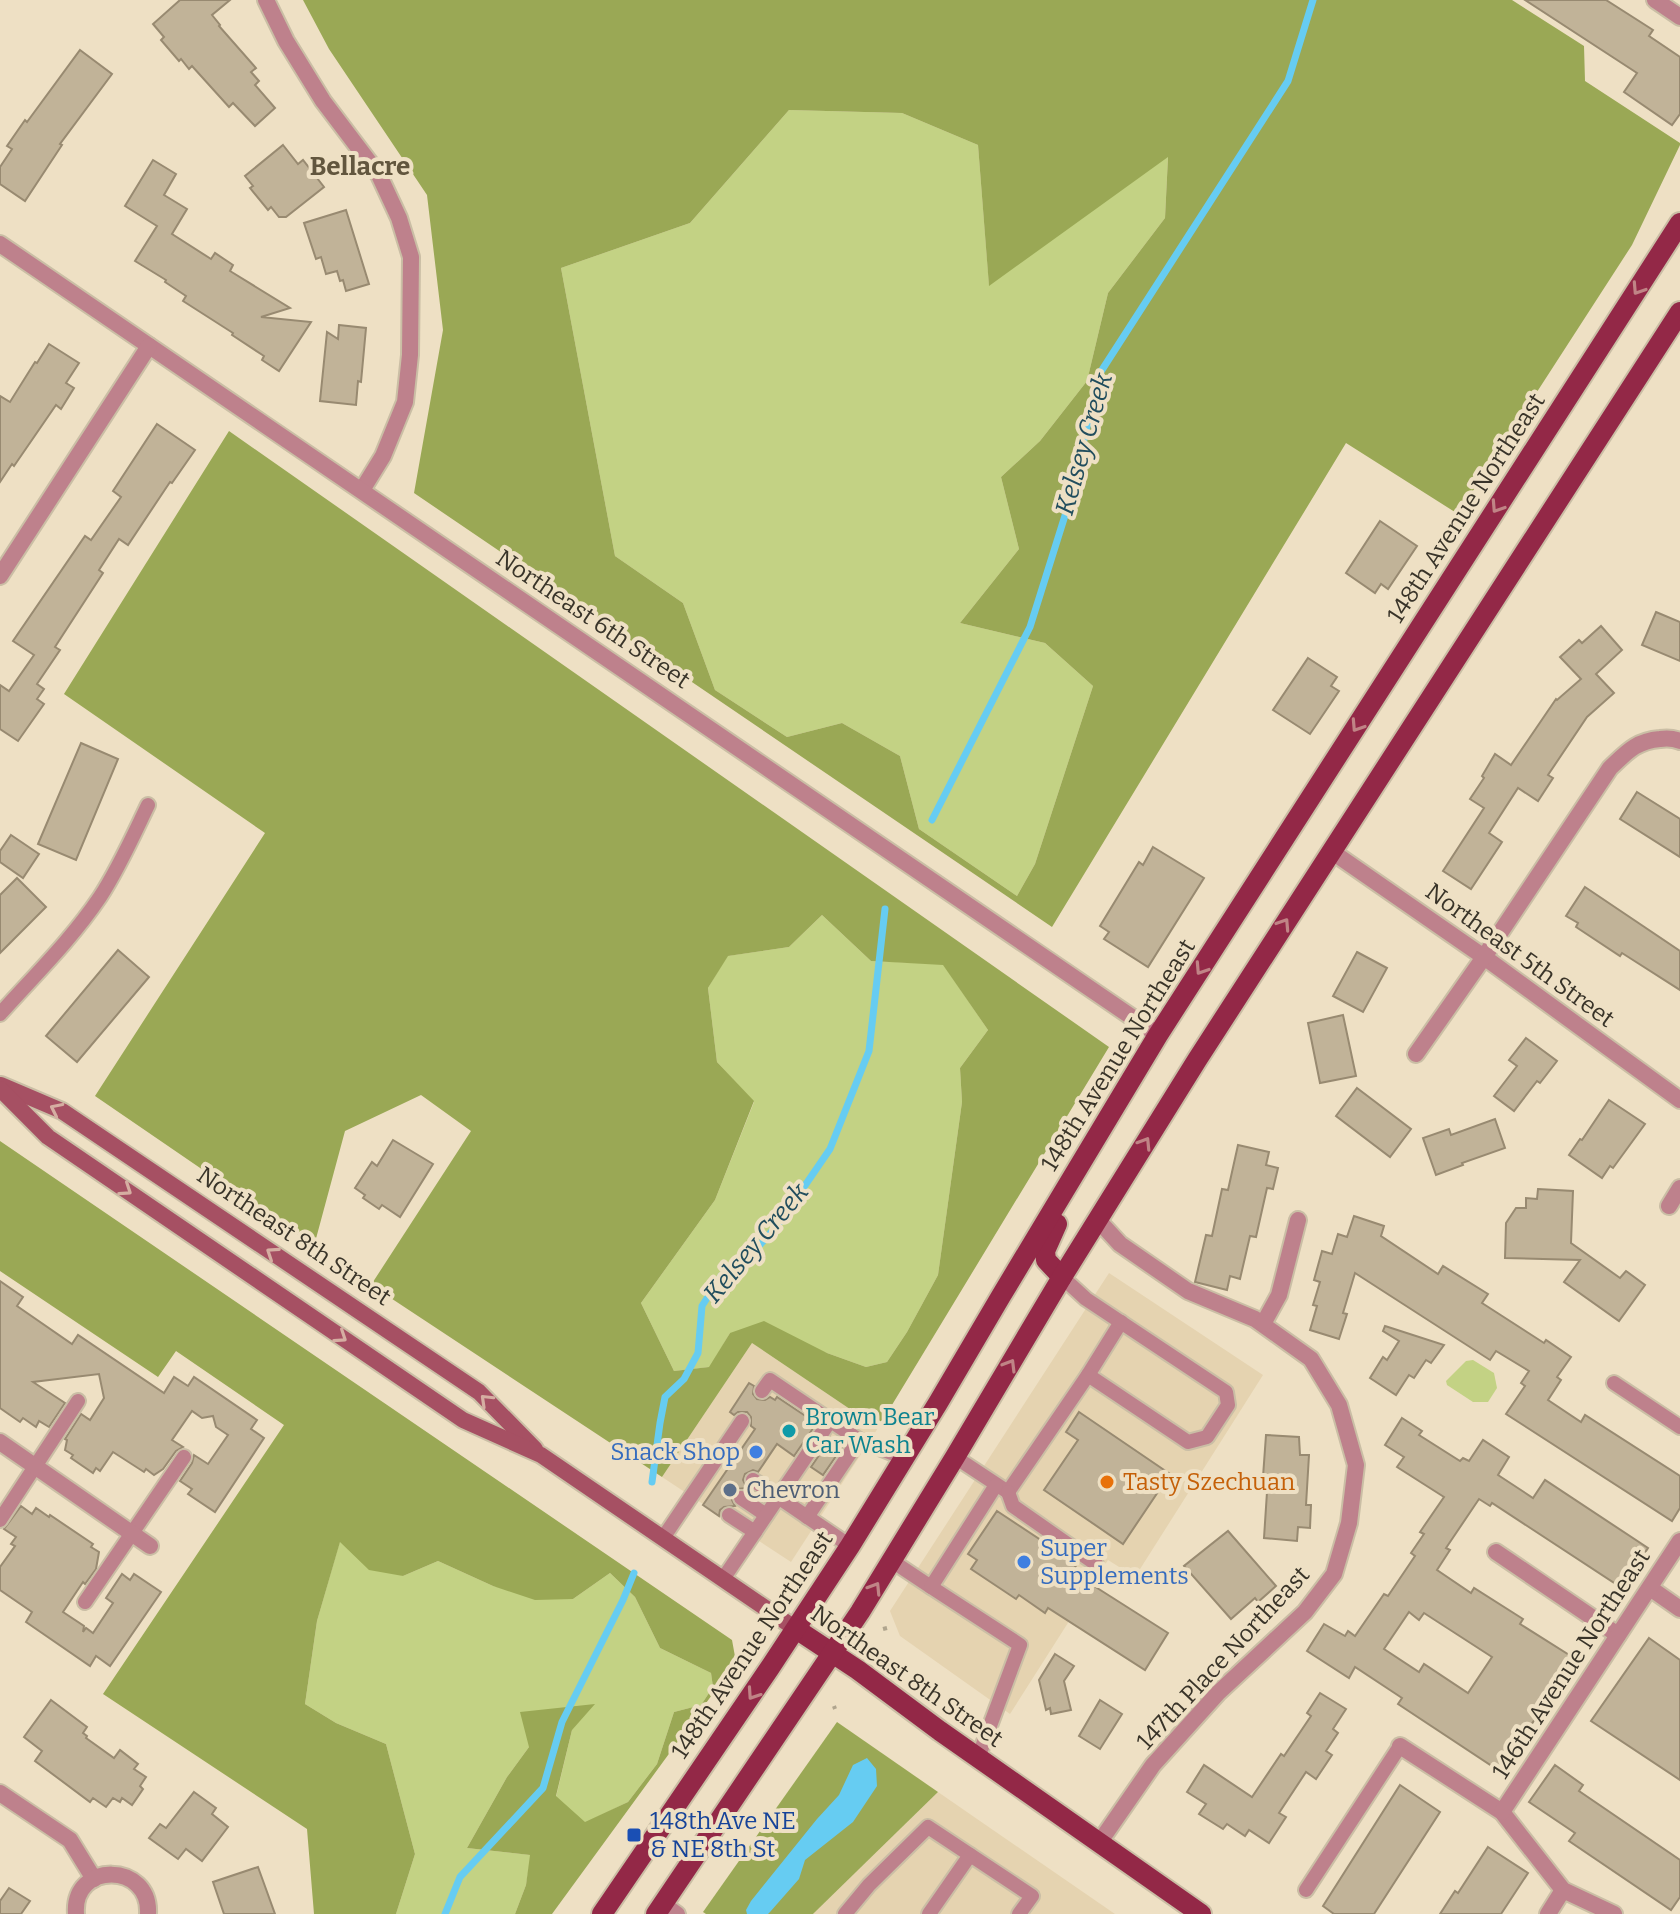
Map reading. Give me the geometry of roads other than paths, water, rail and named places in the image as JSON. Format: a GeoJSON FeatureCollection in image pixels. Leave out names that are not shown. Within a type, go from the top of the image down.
{"type":"FeatureCollection","features":[{"type":"Feature","properties":{"kind":"main road","name":"148th Avenue Northeast"},"geometry":{"type":"LineString","coordinates":[[602,1914],[850,1546],[1158,1035],[1680,223]]}},
{"type":"Feature","properties":{"kind":"main road"},"geometry":{"type":"LineString","coordinates":[[666,1910],[892,1561],[1097,1219],[1680,312]]}},
{"type":"Feature","properties":{"kind":"main road","name":"Northeast 8th Street"},"geometry":{"type":"LineString","coordinates":[[0,1087],[62,1111],[479,1392],[541,1455]]}},
{"type":"Feature","properties":{"kind":"main road","name":"Northeast 8th Street"},"geometry":{"type":"LineString","coordinates":[[0,1087],[48,1137],[463,1420],[541,1455],[833,1653],[1201,1914]]}},
{"type":"Feature","properties":{"kind":"main road"},"geometry":{"type":"LineString","coordinates":[[1062,1277],[1046,1260],[1045,1251],[1077,1171]]}},
{"type":"Feature","properties":{"kind":"street"},"geometry":{"type":"LineString","coordinates":[[266,0],[286,41],[323,101],[379,175],[399,218],[411,257],[410,355],[405,402],[383,456],[362,490]]}},
{"type":"Feature","properties":{"kind":"street"},"geometry":{"type":"LineString","coordinates":[[1655,0],[1680,17]]}},
{"type":"Feature","properties":{"kind":"street","name":"Northeast 6th Street"},"geometry":{"type":"LineString","coordinates":[[0,244],[1158,1035]]}},
{"type":"Feature","properties":{"kind":"street"},"geometry":{"type":"LineString","coordinates":[[0,576],[149,346]]}},
{"type":"Feature","properties":{"kind":"street"},"geometry":{"type":"LineString","coordinates":[[1416,1054],[1610,768],[1630,749],[1647,740],[1673,738],[1680,741]]}},
{"type":"Feature","properties":{"kind":"street","name":"Northeast 5th Street"},"geometry":{"type":"LineString","coordinates":[[1331,851],[1484,957],[1680,1100]]}},
{"type":"Feature","properties":{"kind":"street"},"geometry":{"type":"LineString","coordinates":[[1669,1206],[1680,1188]]}},
{"type":"Feature","properties":{"kind":"street"},"geometry":{"type":"LineString","coordinates":[[1097,1219],[1120,1244],[1188,1291],[1263,1324],[1279,1295],[1298,1220]]}},
{"type":"Feature","properties":{"kind":"street","name":"147th Place Northeast"},"geometry":{"type":"LineString","coordinates":[[1099,1843],[1153,1765],[1218,1693],[1305,1612],[1334,1574],[1349,1523],[1356,1465],[1339,1405],[1311,1359],[1263,1324]]}},
{"type":"Feature","properties":{"kind":"street"},"geometry":{"type":"LineString","coordinates":[[0,1442],[150,1546]]}},
{"type":"Feature","properties":{"kind":"street","name":"146th Avenue Northeast"},"geometry":{"type":"LineString","coordinates":[[1502,1812],[1680,1541]]}},
{"type":"Feature","properties":{"kind":"street"},"geometry":{"type":"LineString","coordinates":[[1496,1552],[1618,1635]]}},
{"type":"Feature","properties":{"kind":"street"},"geometry":{"type":"LineString","coordinates":[[1650,1588],[1680,1609]]}},
{"type":"Feature","properties":{"kind":"street"},"geometry":{"type":"LineString","coordinates":[[1400,1746],[1502,1812],[1563,1890],[1614,1914]]}},
{"type":"Feature","properties":{"kind":"street"},"geometry":{"type":"LineString","coordinates":[[0,1793],[70,1840],[94,1879]]}},
{"type":"Feature","properties":{"kind":"street"},"geometry":{"type":"LineString","coordinates":[[76,1914],[79,1895],[85,1886],[105,1874],[118,1874],[139,1886],[146,1897],[148,1914]]}},
{"type":"Feature","properties":{"kind":"street"},"geometry":{"type":"LineString","coordinates":[[1548,1914],[1563,1890]]}},
{"type":"Feature","properties":{"kind":"lane"},"geometry":{"type":"LineString","coordinates":[[0,1014],[98,900],[148,805]]}},
{"type":"Feature","properties":{"kind":"lane"},"geometry":{"type":"LineString","coordinates":[[1062,1277],[1086,1299],[1226,1392],[1228,1405],[1207,1437],[1188,1442],[1088,1375]]}},
{"type":"Feature","properties":{"kind":"lane"},"geometry":{"type":"LineString","coordinates":[[931,1587],[1088,1375],[1121,1322]]}},
{"type":"Feature","properties":{"kind":"lane"},"geometry":{"type":"LineString","coordinates":[[762,1391],[770,1380],[859,1440],[904,1458]]}},
{"type":"Feature","properties":{"kind":"lane"},"geometry":{"type":"LineString","coordinates":[[1614,1383],[1680,1427]]}},
{"type":"Feature","properties":{"kind":"lane"},"geometry":{"type":"LineString","coordinates":[[0,1520],[78,1401]]}},
{"type":"Feature","properties":{"kind":"lane"},"geometry":{"type":"LineString","coordinates":[[663,1538],[712,1479],[742,1421]]}},
{"type":"Feature","properties":{"kind":"lane"},"geometry":{"type":"LineString","coordinates":[[723,1579],[830,1421]]}},
{"type":"Feature","properties":{"kind":"lane"},"geometry":{"type":"LineString","coordinates":[[807,1517],[859,1440]]}},
{"type":"Feature","properties":{"kind":"lane"},"geometry":{"type":"LineString","coordinates":[[85,1602],[184,1457]]}},
{"type":"Feature","properties":{"kind":"lane"},"geometry":{"type":"LineString","coordinates":[[955,1457],[1002,1488],[1013,1506],[1096,1564]]}},
{"type":"Feature","properties":{"kind":"lane"},"geometry":{"type":"LineString","coordinates":[[753,1480],[850,1546]]}},
{"type":"Feature","properties":{"kind":"lane"},"geometry":{"type":"LineString","coordinates":[[741,1498],[766,1515]]}},
{"type":"Feature","properties":{"kind":"lane"},"geometry":{"type":"LineString","coordinates":[[729,1515],[755,1532]]}},
{"type":"Feature","properties":{"kind":"lane"},"geometry":{"type":"LineString","coordinates":[[892,1561],[1020,1645],[978,1758]]}},
{"type":"Feature","properties":{"kind":"lane"},"geometry":{"type":"LineString","coordinates":[[1306,1890],[1400,1746]]}},
{"type":"Feature","properties":{"kind":"lane"},"geometry":{"type":"LineString","coordinates":[[845,1914],[869,1885],[928,1827],[1032,1896],[1019,1914]]}},
{"type":"Feature","properties":{"kind":"lane"},"geometry":{"type":"LineString","coordinates":[[929,1914],[970,1855]]}},
{"type":"Feature","properties":{"kind":"water"},"geometry":{"type":"Polygon","coordinates":[[[867,1758],[876,1769],[877,1786],[853,1822],[805,1860],[799,1879],[768,1914],[747,1914],[751,1901],[839,1795],[853,1765],[867,1758]]]}},
{"type":"Feature","properties":{"kind":"waterway","name":"Kelsey Creek"},"geometry":{"type":"LineString","coordinates":[[932,820],[1030,627],[1068,506],[1100,373],[1288,81],[1313,0]]}},
{"type":"Feature","properties":{"kind":"waterway","name":"Kelsey Creek"},"geometry":{"type":"LineString","coordinates":[[652,1482],[665,1397],[684,1379],[698,1353],[702,1306],[721,1276],[750,1256],[780,1222],[830,1149],[869,1051],[885,909]]}},
{"type":"Feature","properties":{"kind":"waterway","name":"Kelsey Creek"},"geometry":{"type":"LineString","coordinates":[[445,1914],[460,1877],[543,1788],[562,1722],[634,1573]]}},
{"type":"Feature","properties":{"kind":"place","name":"Brown Bear Car Wash"},"geometry":{"type":"Point","coordinates":[789,1431]}},
{"type":"Feature","properties":{"kind":"place","name":"Snack Shop"},"geometry":{"type":"Point","coordinates":[756,1452]}},
{"type":"Feature","properties":{"kind":"place","name":"Tasty Szechuan"},"geometry":{"type":"Point","coordinates":[1107,1482]}},
{"type":"Feature","properties":{"kind":"place","name":"Chevron"},"geometry":{"type":"Point","coordinates":[730,1490]}},
{"type":"Feature","properties":{"kind":"place","name":"Super Supplements"},"geometry":{"type":"Point","coordinates":[1024,1562]}},
{"type":"Feature","properties":{"kind":"place","name":"148th Ave NE & NE 8th St"},"geometry":{"type":"Point","coordinates":[634,1835]}},
{"type":"Feature","properties":{"kind":"district","name":"Bellacre"},"geometry":{"type":"Point","coordinates":[360,166]}}]}
